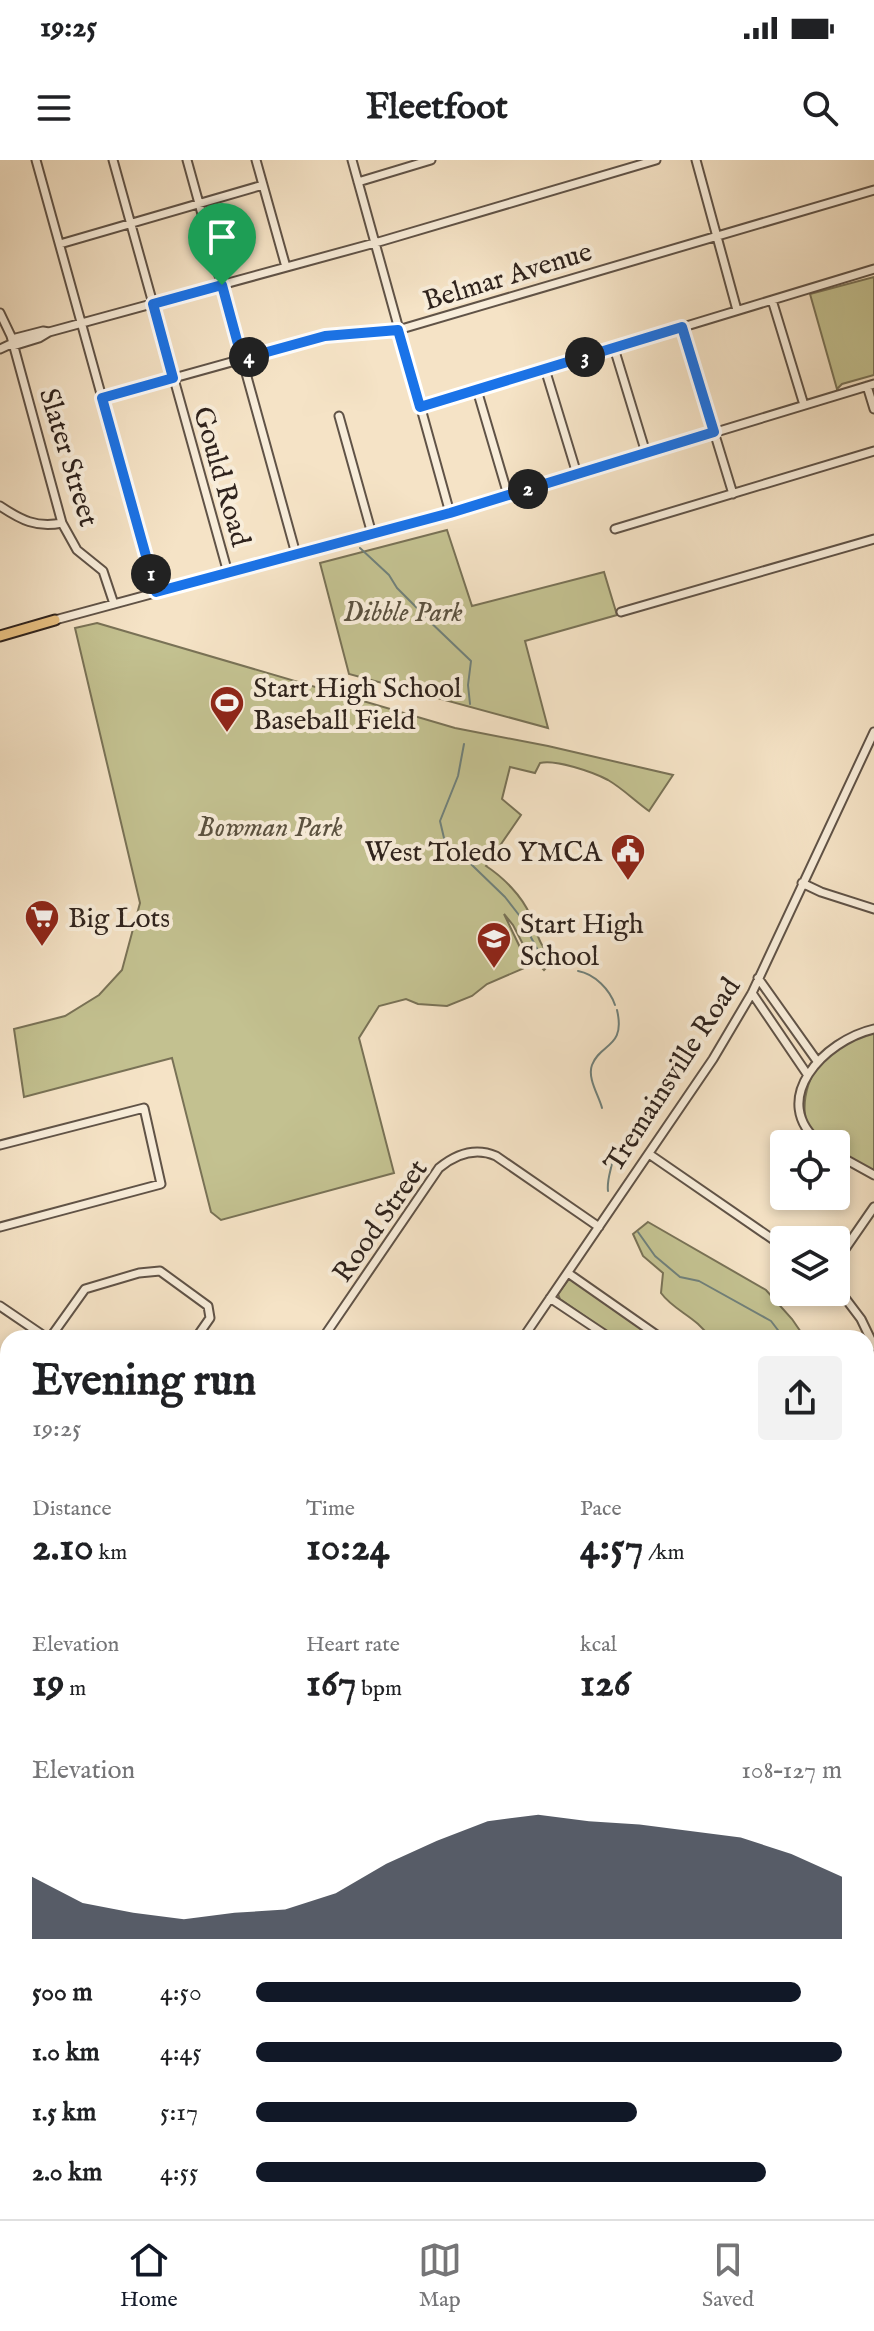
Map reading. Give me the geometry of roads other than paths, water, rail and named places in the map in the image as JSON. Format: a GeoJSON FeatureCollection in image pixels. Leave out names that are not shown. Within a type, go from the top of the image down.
{"type":"FeatureCollection","features":[{"type":"Feature","properties":{"kind":"main road"},"geometry":{"type":"LineString","coordinates":[[0,636],[55,620]]}},
{"type":"Feature","properties":{"kind":"street"},"geometry":{"type":"LineString","coordinates":[[36,160],[156,592]]}},
{"type":"Feature","properties":{"kind":"street","name":"Gould Road"},"geometry":{"type":"LineString","coordinates":[[113,160],[228,573]]}},
{"type":"Feature","properties":{"kind":"street"},"geometry":{"type":"LineString","coordinates":[[187,160],[296,554]]}},
{"type":"Feature","properties":{"kind":"street"},"geometry":{"type":"LineString","coordinates":[[256,160],[286,267]]}},
{"type":"Feature","properties":{"kind":"street"},"geometry":{"type":"LineString","coordinates":[[352,160],[450,513]]}},
{"type":"Feature","properties":{"kind":"street"},"geometry":{"type":"LineString","coordinates":[[0,349],[38,332],[49,332],[374,243],[656,160]]}},
{"type":"Feature","properties":{"kind":"street"},"geometry":{"type":"LineString","coordinates":[[696,160],[737,310]]}},
{"type":"Feature","properties":{"kind":"street"},"geometry":{"type":"LineString","coordinates":[[358,182],[426,161]]}},
{"type":"Feature","properties":{"kind":"street"},"geometry":{"type":"LineString","coordinates":[[60,244],[263,185]]}},
{"type":"Feature","properties":{"kind":"street","name":"Belmar Avenue"},"geometry":{"type":"LineString","coordinates":[[102,398],[325,336],[398,330],[874,190]]}},
{"type":"Feature","properties":{"kind":"street"},"geometry":{"type":"LineString","coordinates":[[420,407],[874,269]]}},
{"type":"Feature","properties":{"kind":"street"},"geometry":{"type":"LineString","coordinates":[[772,300],[804,405]]}},
{"type":"Feature","properties":{"kind":"street","name":"Slater Street"},"geometry":{"type":"LineString","coordinates":[[0,313],[13,343],[62,523],[77,550],[103,571],[114,604]]}},
{"type":"Feature","properties":{"kind":"street"},"geometry":{"type":"LineString","coordinates":[[682,327],[733,494]]}},
{"type":"Feature","properties":{"kind":"street"},"geometry":{"type":"LineString","coordinates":[[614,348],[646,453]]}},
{"type":"Feature","properties":{"kind":"street"},"geometry":{"type":"LineString","coordinates":[[545,369],[577,474]]}},
{"type":"Feature","properties":{"kind":"street"},"geometry":{"type":"LineString","coordinates":[[55,620],[450,513],[870,385],[874,409]]}},
{"type":"Feature","properties":{"kind":"street"},"geometry":{"type":"LineString","coordinates":[[477,390],[508,495]]}},
{"type":"Feature","properties":{"kind":"street"},"geometry":{"type":"LineString","coordinates":[[339,416],[372,534]]}},
{"type":"Feature","properties":{"kind":"street"},"geometry":{"type":"LineString","coordinates":[[615,529],[874,451]]}},
{"type":"Feature","properties":{"kind":"street"},"geometry":{"type":"LineString","coordinates":[[0,506],[29,523],[45,526],[62,523]]}},
{"type":"Feature","properties":{"kind":"street"},"geometry":{"type":"LineString","coordinates":[[621,612],[874,539]]}},
{"type":"Feature","properties":{"kind":"street","name":"Tremainsville Road"},"geometry":{"type":"LineString","coordinates":[[528,1330],[713,1059],[752,993],[874,732]]}},
{"type":"Feature","properties":{"kind":"street"},"geometry":{"type":"LineString","coordinates":[[802,883],[874,909]]}},
{"type":"Feature","properties":{"kind":"street"},"geometry":{"type":"LineString","coordinates":[[758,978],[812,1067]]}},
{"type":"Feature","properties":{"kind":"street"},"geometry":{"type":"LineString","coordinates":[[752,993],[812,1067]]}},
{"type":"Feature","properties":{"kind":"street"},"geometry":{"type":"LineString","coordinates":[[807,1130],[800,1104],[812,1067],[845,1039],[874,1029]]}},
{"type":"Feature","properties":{"kind":"street"},"geometry":{"type":"LineString","coordinates":[[0,1145],[144,1108],[161,1184],[0,1227]]}},
{"type":"Feature","properties":{"kind":"street","name":"Rood Street"},"geometry":{"type":"LineString","coordinates":[[328,1330],[439,1168],[464,1154],[487,1152],[599,1227]]}},
{"type":"Feature","properties":{"kind":"street"},"geometry":{"type":"LineString","coordinates":[[649,1154],[770,1237]]}},
{"type":"Feature","properties":{"kind":"street"},"geometry":{"type":"LineString","coordinates":[[850,1162],[874,1175]]}},
{"type":"Feature","properties":{"kind":"street"},"geometry":{"type":"LineString","coordinates":[[850,1242],[874,1207]]}},
{"type":"Feature","properties":{"kind":"street"},"geometry":{"type":"LineString","coordinates":[[54,1330],[85,1289],[139,1273],[160,1271],[206,1304],[210,1318],[202,1330]]}},
{"type":"Feature","properties":{"kind":"street"},"geometry":{"type":"LineString","coordinates":[[568,1273],[650,1330]]}},
{"type":"Feature","properties":{"kind":"street"},"geometry":{"type":"LineString","coordinates":[[550,1298],[598,1330]]}},
{"type":"Feature","properties":{"kind":"street"},"geometry":{"type":"LineString","coordinates":[[850,1304],[866,1330]]}},
{"type":"Feature","properties":{"kind":"street"},"geometry":{"type":"LineString","coordinates":[[0,1306],[36,1330]]}},
{"type":"Feature","properties":{"kind":"waterway"},"geometry":{"type":"LineString","coordinates":[[360,548],[420,611]]}},
{"type":"Feature","properties":{"kind":"waterway"},"geometry":{"type":"LineString","coordinates":[[424,616],[471,661],[468,685],[470,704]]}},
{"type":"Feature","properties":{"kind":"waterway"},"geometry":{"type":"LineString","coordinates":[[464,744],[458,776],[440,821],[444,838],[505,897],[519,915],[541,956],[554,964]]}},
{"type":"Feature","properties":{"kind":"waterway"},"geometry":{"type":"LineString","coordinates":[[578,971],[590,975],[601,984],[615,1005]]}},
{"type":"Feature","properties":{"kind":"waterway"},"geometry":{"type":"LineString","coordinates":[[602,1108],[591,1070],[596,1058],[611,1044],[618,1032],[617,1010]]}},
{"type":"Feature","properties":{"kind":"waterway"},"geometry":{"type":"LineString","coordinates":[[608,1191],[612,1147]]}},
{"type":"Feature","properties":{"kind":"waterway"},"geometry":{"type":"LineString","coordinates":[[638,1232],[655,1256],[680,1277],[699,1281],[771,1321],[778,1330]]}},
{"type":"Feature","properties":{"kind":"place","name":"Start High School Baseball Field"},"geometry":{"type":"Point","coordinates":[227,734]}},
{"type":"Feature","properties":{"kind":"place","name":"West Toledo YMCA"},"geometry":{"type":"Point","coordinates":[628,882]}},
{"type":"Feature","properties":{"kind":"place","name":"Big Lots"},"geometry":{"type":"Point","coordinates":[42,948]}},
{"type":"Feature","properties":{"kind":"place","name":"Start High School"},"geometry":{"type":"Point","coordinates":[494,970]}},
{"type":"Feature","properties":{"kind":"park label","name":"Dibble Park"},"geometry":{"type":"Point","coordinates":[403,611]}},
{"type":"Feature","properties":{"kind":"park label","name":"Bowman Park"},"geometry":{"type":"Point","coordinates":[270,826]}}]}
